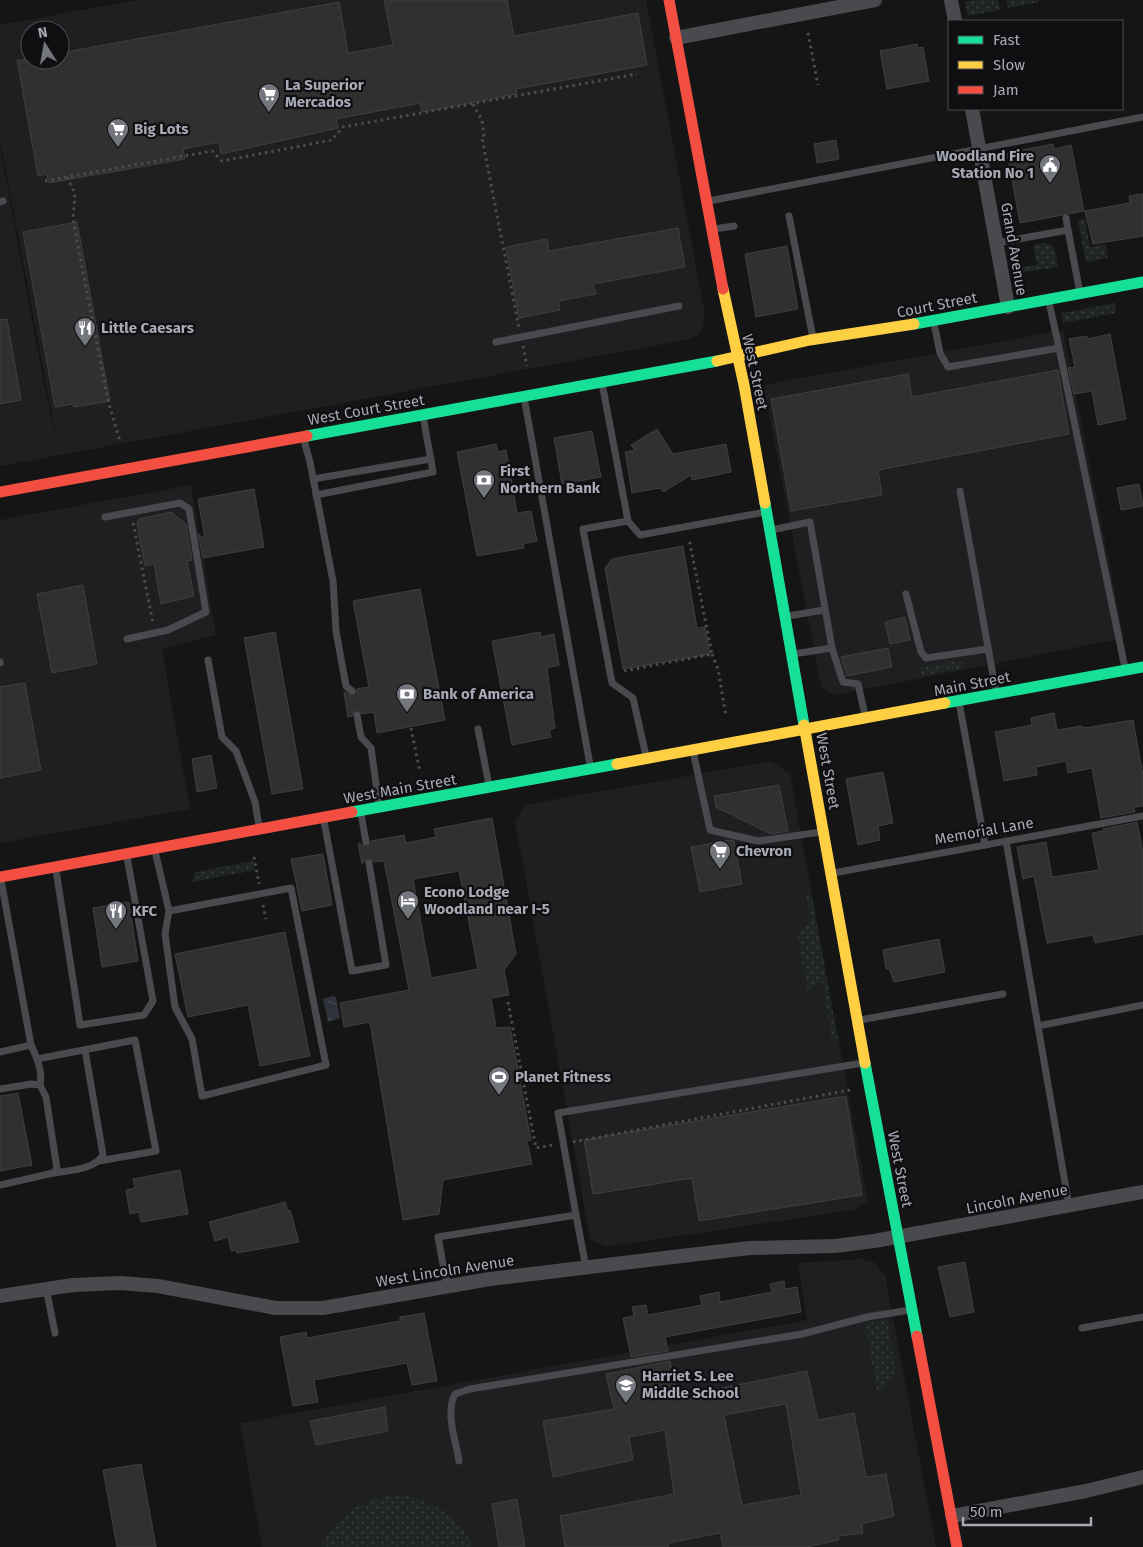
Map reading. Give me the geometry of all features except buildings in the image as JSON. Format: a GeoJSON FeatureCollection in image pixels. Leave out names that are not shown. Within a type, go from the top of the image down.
{"type":"FeatureCollection","features":[{"type":"Feature","properties":{"kind":"main road","name":"West Street"},"geometry":{"type":"LineString","coordinates":[[669,0],[706,202],[767,512],[864,1063],[957,1547]]}},
{"type":"Feature","properties":{"kind":"main road","name":"Court Street"},"geometry":{"type":"LineString","coordinates":[[737,356],[813,340],[1143,282]]}},
{"type":"Feature","properties":{"kind":"main road","name":"West Court Street"},"geometry":{"type":"LineString","coordinates":[[0,492],[737,356]]}},
{"type":"Feature","properties":{"kind":"main road","name":"Main Street"},"geometry":{"type":"LineString","coordinates":[[806,730],[1143,667]]}},
{"type":"Feature","properties":{"kind":"main road","name":"West Main Street"},"geometry":{"type":"LineString","coordinates":[[0,877],[806,730]]}},
{"type":"Feature","properties":{"kind":"street"},"geometry":{"type":"LineString","coordinates":[[676,38],[875,0]]}},
{"type":"Feature","properties":{"kind":"street"},"geometry":{"type":"LineString","coordinates":[[951,0],[955,20]]}},
{"type":"Feature","properties":{"kind":"street","name":"Grand Avenue"},"geometry":{"type":"LineString","coordinates":[[972,110],[1008,307]]}},
{"type":"Feature","properties":{"kind":"street","name":"Lincoln Avenue"},"geometry":{"type":"LineString","coordinates":[[898,1237],[1143,1192]]}},
{"type":"Feature","properties":{"kind":"street","name":"West Lincoln Avenue"},"geometry":{"type":"LineString","coordinates":[[0,1296],[46,1288],[97,1283],[140,1284],[190,1291],[249,1304],[299,1309],[323,1308],[447,1286],[586,1268],[750,1248],[834,1246],[898,1237]]}},
{"type":"Feature","properties":{"kind":"street"},"geometry":{"type":"LineString","coordinates":[[952,1516],[1086,1491],[1143,1477]]}},
{"type":"Feature","properties":{"kind":"lane"},"geometry":{"type":"LineString","coordinates":[[706,202],[732,195],[1143,117]]}},
{"type":"Feature","properties":{"kind":"lane"},"geometry":{"type":"LineString","coordinates":[[789,216],[813,340]]}},
{"type":"Feature","properties":{"kind":"lane"},"geometry":{"type":"LineString","coordinates":[[1066,218],[1080,294]]}},
{"type":"Feature","properties":{"kind":"lane"},"geometry":{"type":"LineString","coordinates":[[712,230],[734,226]]}},
{"type":"Feature","properties":{"kind":"lane"},"geometry":{"type":"LineString","coordinates":[[996,244],[1068,230]]}},
{"type":"Feature","properties":{"kind":"lane"},"geometry":{"type":"LineString","coordinates":[[1049,299],[1125,671]]}},
{"type":"Feature","properties":{"kind":"lane"},"geometry":{"type":"LineString","coordinates":[[496,342],[679,306]]}},
{"type":"Feature","properties":{"kind":"lane"},"geometry":{"type":"LineString","coordinates":[[934,320],[940,353],[948,367],[1059,348]]}},
{"type":"Feature","properties":{"kind":"lane"},"geometry":{"type":"LineString","coordinates":[[602,382],[628,521],[640,535],[767,512]]}},
{"type":"Feature","properties":{"kind":"lane"},"geometry":{"type":"LineString","coordinates":[[524,396],[591,769]]}},
{"type":"Feature","properties":{"kind":"lane"},"geometry":{"type":"LineString","coordinates":[[316,495],[433,472],[423,415]]}},
{"type":"Feature","properties":{"kind":"lane"},"geometry":{"type":"LineString","coordinates":[[303,437],[333,581],[336,631],[346,686],[352,691]]}},
{"type":"Feature","properties":{"kind":"lane"},"geometry":{"type":"LineString","coordinates":[[313,479],[431,459]]}},
{"type":"Feature","properties":{"kind":"lane"},"geometry":{"type":"LineString","coordinates":[[960,490],[996,695]]}},
{"type":"Feature","properties":{"kind":"lane"},"geometry":{"type":"LineString","coordinates":[[105,517],[180,503],[189,509],[206,612],[168,630],[128,639]]}},
{"type":"Feature","properties":{"kind":"lane"},"geometry":{"type":"LineString","coordinates":[[628,521],[584,529],[612,683],[633,698],[647,759]]}},
{"type":"Feature","properties":{"kind":"lane"},"geometry":{"type":"LineString","coordinates":[[770,530],[810,522],[832,648],[843,682],[858,684],[866,719]]}},
{"type":"Feature","properties":{"kind":"lane"},"geometry":{"type":"LineString","coordinates":[[906,594],[921,652],[926,658],[988,649]]}},
{"type":"Feature","properties":{"kind":"lane"},"geometry":{"type":"LineString","coordinates":[[786,616],[824,610]]}},
{"type":"Feature","properties":{"kind":"lane"},"geometry":{"type":"LineString","coordinates":[[792,654],[832,648]]}},
{"type":"Feature","properties":{"kind":"lane"},"geometry":{"type":"LineString","coordinates":[[208,660],[222,737],[236,751],[255,802],[260,829]]}},
{"type":"Feature","properties":{"kind":"lane"},"geometry":{"type":"LineString","coordinates":[[959,702],[985,845]]}},
{"type":"Feature","properties":{"kind":"lane"},"geometry":{"type":"LineString","coordinates":[[357,715],[361,737],[372,748],[380,808]]}},
{"type":"Feature","properties":{"kind":"lane"},"geometry":{"type":"LineString","coordinates":[[478,729],[489,788]]}},
{"type":"Feature","properties":{"kind":"lane"},"geometry":{"type":"LineString","coordinates":[[693,751],[710,830],[758,841],[824,832]]}},
{"type":"Feature","properties":{"kind":"lane"},"geometry":{"type":"LineString","coordinates":[[360,812],[366,842]]}},
{"type":"Feature","properties":{"kind":"lane","name":"Memorial Lane"},"geometry":{"type":"LineString","coordinates":[[830,873],[1143,816]]}},
{"type":"Feature","properties":{"kind":"lane"},"geometry":{"type":"LineString","coordinates":[[323,818],[352,971],[386,965],[369,863]]}},
{"type":"Feature","properties":{"kind":"lane"},"geometry":{"type":"LineString","coordinates":[[1006,841],[1069,1206]]}},
{"type":"Feature","properties":{"kind":"lane"},"geometry":{"type":"LineString","coordinates":[[154,849],[169,911],[165,934],[175,1006],[192,1039],[202,1096],[326,1065],[291,888],[169,911]]}},
{"type":"Feature","properties":{"kind":"lane"},"geometry":{"type":"LineString","coordinates":[[56,867],[80,1025],[144,1015],[153,1001],[126,854]]}},
{"type":"Feature","properties":{"kind":"lane"},"geometry":{"type":"LineString","coordinates":[[0,877],[31,1045],[38,1059],[40,1085],[46,1097],[57,1169],[53,1173]]}},
{"type":"Feature","properties":{"kind":"lane"},"geometry":{"type":"LineString","coordinates":[[857,1021],[1003,994]]}},
{"type":"Feature","properties":{"kind":"lane"},"geometry":{"type":"LineString","coordinates":[[1038,1026],[1143,1005]]}},
{"type":"Feature","properties":{"kind":"lane"},"geometry":{"type":"LineString","coordinates":[[0,1185],[156,1151],[134,1040],[38,1059]]}},
{"type":"Feature","properties":{"kind":"lane"},"geometry":{"type":"LineString","coordinates":[[0,1052],[31,1045]]}},
{"type":"Feature","properties":{"kind":"lane"},"geometry":{"type":"LineString","coordinates":[[85,1050],[103,1155],[99,1162]]}},
{"type":"Feature","properties":{"kind":"lane"},"geometry":{"type":"LineString","coordinates":[[586,1268],[558,1113],[864,1063]]}},
{"type":"Feature","properties":{"kind":"lane"},"geometry":{"type":"LineString","coordinates":[[0,1090],[31,1084],[40,1085]]}},
{"type":"Feature","properties":{"kind":"lane"},"geometry":{"type":"LineString","coordinates":[[447,1286],[438,1237],[576,1215]]}},
{"type":"Feature","properties":{"kind":"lane"},"geometry":{"type":"LineString","coordinates":[[46,1288],[55,1333]]}},
{"type":"Feature","properties":{"kind":"lane"},"geometry":{"type":"LineString","coordinates":[[459,1462],[451,1417],[452,1400],[456,1394],[470,1389],[802,1334],[867,1317],[911,1310]]}},
{"type":"Feature","properties":{"kind":"lane"},"geometry":{"type":"LineString","coordinates":[[1082,1328],[1143,1317]]}},
{"type":"Feature","properties":{"kind":"path"},"geometry":{"type":"LineString","coordinates":[[808,32],[818,85]]}},
{"type":"Feature","properties":{"kind":"path"},"geometry":{"type":"LineString","coordinates":[[45,181],[212,152],[222,160],[231,159],[332,140],[342,127],[637,74]]}},
{"type":"Feature","properties":{"kind":"path"},"geometry":{"type":"LineString","coordinates":[[473,104],[482,120],[484,137],[482,138],[527,366]]}},
{"type":"Feature","properties":{"kind":"path"},"geometry":{"type":"LineString","coordinates":[[67,177],[75,193],[73,220],[108,402],[120,440]]}},
{"type":"Feature","properties":{"kind":"path"},"geometry":{"type":"LineString","coordinates":[[131,512],[154,629]]}},
{"type":"Feature","properties":{"kind":"path"},"geometry":{"type":"LineString","coordinates":[[689,539],[712,654],[718,669],[726,716]]}},
{"type":"Feature","properties":{"kind":"path"},"geometry":{"type":"LineString","coordinates":[[624,671],[712,654]]}},
{"type":"Feature","properties":{"kind":"path"},"geometry":{"type":"LineString","coordinates":[[411,728],[420,772]]}},
{"type":"Feature","properties":{"kind":"shaded area"},"geometry":{"type":"Polygon","coordinates":[[[137,0],[646,0],[705,315],[701,332],[691,339],[0,466],[0,147],[44,384],[59,451],[0,141],[0,25],[20,21],[20,70],[70,70],[70,20],[27,20],[137,0]]]}},
{"type":"Feature","properties":{"kind":"shaded area"},"geometry":{"type":"Polygon","coordinates":[[[998,0],[1000,10],[968,16],[965,2],[998,0]]]}},
{"type":"Feature","properties":{"kind":"shaded area"},"geometry":{"type":"Polygon","coordinates":[[[1006,0],[1039,0],[1039,2],[1008,8],[1006,0]]]}},
{"type":"Feature","properties":{"kind":"shaded area"},"geometry":{"type":"Polygon","coordinates":[[[1085,219],[1090,247],[1106,244],[1108,258],[1086,262],[1078,220],[1085,219]]]}},
{"type":"Feature","properties":{"kind":"shaded area"},"geometry":{"type":"Polygon","coordinates":[[[1044,243],[1054,248],[1058,267],[1013,274],[1010,249],[1013,248],[1017,268],[1037,265],[1033,245],[1044,243]]]}},
{"type":"Feature","properties":{"kind":"shaded area"},"geometry":{"type":"Polygon","coordinates":[[[1115,303],[1116,313],[1063,323],[1062,313],[1115,303]]]}},
{"type":"Feature","properties":{"kind":"shaded area"},"geometry":{"type":"Polygon","coordinates":[[[1063,330],[1124,638],[835,695],[821,687],[764,385],[1063,330]]]}},
{"type":"Feature","properties":{"kind":"shaded area"},"geometry":{"type":"Polygon","coordinates":[[[191,485],[216,635],[162,649],[190,809],[0,843],[0,520],[191,485]]]}},
{"type":"Feature","properties":{"kind":"shaded area"},"geometry":{"type":"Polygon","coordinates":[[[962,660],[964,668],[921,676],[919,668],[962,660]]]}},
{"type":"Feature","properties":{"kind":"shaded area"},"geometry":{"type":"Polygon","coordinates":[[[771,761],[790,774],[868,1201],[853,1210],[605,1247],[590,1239],[515,821],[524,805],[771,761]]]}},
{"type":"Feature","properties":{"kind":"shaded area"},"geometry":{"type":"Polygon","coordinates":[[[253,861],[255,870],[192,882],[195,872],[253,861]]]}},
{"type":"Feature","properties":{"kind":"shaded area"},"geometry":{"type":"Polygon","coordinates":[[[806,895],[811,895],[838,1039],[832,1041],[822,980],[808,991],[797,934],[811,920],[806,895]]]}},
{"type":"Feature","properties":{"kind":"shaded area","name":"Harriet S. Lee Middle School"},"geometry":{"type":"Polygon","coordinates":[[[861,1259],[875,1263],[885,1275],[936,1547],[262,1547],[240,1423],[807,1320],[798,1263],[861,1259]]]}},
{"type":"Feature","properties":{"kind":"shaded area"},"geometry":{"type":"Polygon","coordinates":[[[888,1321],[896,1371],[893,1378],[881,1392],[877,1391],[865,1323],[888,1321]]]}},
{"type":"Feature","properties":{"kind":"shaded area"},"geometry":{"type":"Polygon","coordinates":[[[397,1495],[421,1500],[442,1510],[460,1526],[473,1547],[321,1547],[334,1526],[351,1510],[372,1500],[397,1495]]]}},
{"type":"Feature","properties":{"kind":"water"},"geometry":{"type":"Polygon","coordinates":[[[336,997],[340,1018],[328,1022],[323,999],[336,997]]]}},
{"type":"Feature","properties":{"kind":"traffic: fast"},"geometry":{"type":"LineString","coordinates":[[914,324],[1143,282]]}},
{"type":"Feature","properties":{"kind":"traffic: fast"},"geometry":{"type":"LineString","coordinates":[[307,436],[717,361]]}},
{"type":"Feature","properties":{"kind":"traffic: fast"},"geometry":{"type":"LineString","coordinates":[[765,503],[804,725]]}},
{"type":"Feature","properties":{"kind":"traffic: fast"},"geometry":{"type":"LineString","coordinates":[[945,703],[1143,667]]}},
{"type":"Feature","properties":{"kind":"traffic: fast"},"geometry":{"type":"LineString","coordinates":[[352,812],[617,764]]}},
{"type":"Feature","properties":{"kind":"traffic: fast"},"geometry":{"type":"LineString","coordinates":[[865,1063],[917,1336]]}},
{"type":"Feature","properties":{"kind":"traffic: slow"},"geometry":{"type":"LineString","coordinates":[[723,289],[744,385],[765,503]]}},
{"type":"Feature","properties":{"kind":"traffic: slow"},"geometry":{"type":"LineString","coordinates":[[717,361],[810,340],[914,324]]}},
{"type":"Feature","properties":{"kind":"traffic: slow"},"geometry":{"type":"LineString","coordinates":[[617,764],[945,703]]}},
{"type":"Feature","properties":{"kind":"traffic: slow"},"geometry":{"type":"LineString","coordinates":[[804,725],[865,1063]]}},
{"type":"Feature","properties":{"kind":"traffic: jam"},"geometry":{"type":"LineString","coordinates":[[669,0],[723,289]]}},
{"type":"Feature","properties":{"kind":"traffic: jam"},"geometry":{"type":"LineString","coordinates":[[0,492],[307,436]]}},
{"type":"Feature","properties":{"kind":"traffic: jam"},"geometry":{"type":"LineString","coordinates":[[0,877],[352,812]]}},
{"type":"Feature","properties":{"kind":"traffic: jam"},"geometry":{"type":"LineString","coordinates":[[917,1336],[957,1547]]}},
{"type":"Feature","properties":{"kind":"place","name":"La Superior Mercados"},"geometry":{"type":"Point","coordinates":[269,113]}},
{"type":"Feature","properties":{"kind":"place","name":"Big Lots"},"geometry":{"type":"Point","coordinates":[118,148]}},
{"type":"Feature","properties":{"kind":"place","name":"Woodland Fire Station No 1"},"geometry":{"type":"Point","coordinates":[1050,184]}},
{"type":"Feature","properties":{"kind":"place","name":"Little Caesars"},"geometry":{"type":"Point","coordinates":[85,347]}},
{"type":"Feature","properties":{"kind":"place","name":"First Northern Bank"},"geometry":{"type":"Point","coordinates":[484,499]}},
{"type":"Feature","properties":{"kind":"place","name":"Bank of America"},"geometry":{"type":"Point","coordinates":[407,713]}},
{"type":"Feature","properties":{"kind":"place","name":"Chevron"},"geometry":{"type":"Point","coordinates":[720,870]}},
{"type":"Feature","properties":{"kind":"place","name":"Econo Lodge Woodland near I-5"},"geometry":{"type":"Point","coordinates":[408,920]}},
{"type":"Feature","properties":{"kind":"place","name":"KFC"},"geometry":{"type":"Point","coordinates":[116,930]}},
{"type":"Feature","properties":{"kind":"place","name":"Planet Fitness"},"geometry":{"type":"Point","coordinates":[499,1096]}},
{"type":"Feature","properties":{"kind":"place","name":"Harriet S. Lee Middle School"},"geometry":{"type":"Point","coordinates":[626,1404]}}]}
